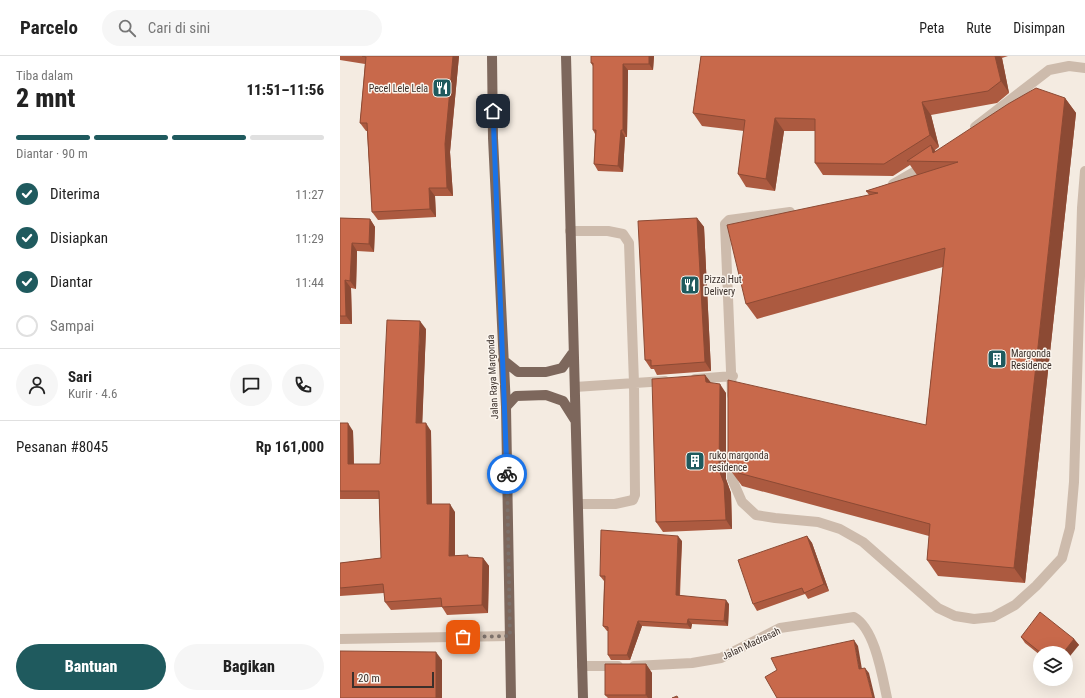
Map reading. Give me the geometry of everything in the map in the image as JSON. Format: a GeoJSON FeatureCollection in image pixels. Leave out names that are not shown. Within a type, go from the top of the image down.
{"type":"FeatureCollection","features":[{"type":"Feature","properties":{"kind":"main road","name":"Jalan Raya Margonda"},"geometry":{"type":"LineString","coordinates":[[492,56],[493,138],[506,407],[512,698]]}},
{"type":"Feature","properties":{"kind":"main road"},"geometry":{"type":"LineString","coordinates":[[566,56],[572,354],[578,504],[582,698]]}},
{"type":"Feature","properties":{"kind":"main road"},"geometry":{"type":"LineString","coordinates":[[503,360],[518,372],[546,372],[562,368],[572,354]]}},
{"type":"Feature","properties":{"kind":"main road"},"geometry":{"type":"LineString","coordinates":[[506,407],[516,396],[546,395],[563,401],[575,421]]}},
{"type":"Feature","properties":{"kind":"street"},"geometry":{"type":"LineString","coordinates":[[968,133],[1049,70],[1069,66],[1085,68]]}},
{"type":"Feature","properties":{"kind":"street"},"geometry":{"type":"LineString","coordinates":[[884,189],[902,180],[936,157]]}},
{"type":"Feature","properties":{"kind":"street"},"geometry":{"type":"LineString","coordinates":[[732,448],[732,479],[742,502],[756,515],[818,522],[840,529],[863,542],[938,608],[955,616],[974,619],[992,618],[1015,605],[1036,586],[1062,558],[1070,528],[1074,482],[1082,208],[1085,172]]}},
{"type":"Feature","properties":{"kind":"street"},"geometry":{"type":"LineString","coordinates":[[732,408],[733,376],[725,224],[729,220],[799,211]]}},
{"type":"Feature","properties":{"kind":"street"},"geometry":{"type":"LineString","coordinates":[[570,231],[608,231],[624,234],[629,243],[634,383],[635,495],[633,500],[616,504],[578,504]]}},
{"type":"Feature","properties":{"kind":"street"},"geometry":{"type":"LineString","coordinates":[[687,380],[733,376]]}},
{"type":"Feature","properties":{"kind":"street"},"geometry":{"type":"LineString","coordinates":[[574,387],[672,380]]}},
{"type":"Feature","properties":{"kind":"street","name":"Jalan Madrasah"},"geometry":{"type":"LineString","coordinates":[[582,666],[656,667],[721,658],[780,628],[854,617],[862,622],[867,630],[879,665],[887,698]]}},
{"type":"Feature","properties":{"kind":"street"},"geometry":{"type":"LineString","coordinates":[[340,639],[510,636]]}},
{"type":"Feature","properties":{"kind":"building"},"geometry":{"type":"Polygon","coordinates":[[[362,56],[453,56],[445,144],[447,188],[429,188],[430,209],[372,212],[367,123],[360,123],[366,57],[362,56]]]}},
{"type":"Feature","properties":{"kind":"building"},"geometry":{"type":"Polygon","coordinates":[[[591,56],[649,56],[649,64],[623,64],[623,130],[621,130],[618,166],[594,164],[596,130],[593,130],[593,63],[591,63],[591,56]]]}},
{"type":"Feature","properties":{"kind":"building"},"geometry":{"type":"Polygon","coordinates":[[[701,56],[995,56],[1001,81],[988,91],[922,102],[930,135],[884,164],[815,163],[815,119],[775,118],[766,179],[738,174],[745,120],[693,113],[701,56]]]}},
{"type":"Feature","properties":{"kind":"building","name":"Margonda Residence"},"geometry":{"type":"Polygon","coordinates":[[[1036,88],[1065,98],[1014,568],[927,560],[930,524],[731,471],[728,462],[728,380],[926,425],[945,248],[746,304],[727,225],[878,193],[866,191],[958,162],[907,161],[931,145],[933,153],[1008,104],[1036,88]]]}},
{"type":"Feature","properties":{"kind":"building"},"geometry":{"type":"Polygon","coordinates":[[[340,218],[370,219],[369,244],[352,243],[350,281],[345,280],[346,316],[340,316],[340,218]]]}},
{"type":"Feature","properties":{"kind":"building"},"geometry":{"type":"Polygon","coordinates":[[[697,218],[705,362],[651,366],[651,360],[645,360],[638,221],[697,218]]]}},
{"type":"Feature","properties":{"kind":"building"},"geometry":{"type":"Polygon","coordinates":[[[387,320],[420,321],[416,423],[426,423],[427,504],[450,504],[449,556],[468,555],[468,557],[483,558],[482,605],[442,607],[441,598],[385,602],[383,584],[340,588],[340,563],[381,558],[379,491],[340,491],[340,423],[348,423],[348,464],[380,464],[387,320]]]}},
{"type":"Feature","properties":{"kind":"building","name":"ruko margonda residence"},"geometry":{"type":"Polygon","coordinates":[[[705,375],[706,382],[720,384],[719,470],[724,483],[726,520],[656,522],[652,379],[705,375]]]}},
{"type":"Feature","properties":{"kind":"building"},"geometry":{"type":"Polygon","coordinates":[[[601,530],[678,536],[676,595],[726,600],[724,621],[688,619],[687,624],[638,621],[627,655],[608,655],[608,627],[603,626],[605,576],[600,576],[601,530]]]}},
{"type":"Feature","properties":{"kind":"building"},"geometry":{"type":"Polygon","coordinates":[[[807,536],[824,584],[804,593],[802,588],[753,604],[738,560],[807,536]]]}},
{"type":"Feature","properties":{"kind":"building"},"geometry":{"type":"Polygon","coordinates":[[[1040,612],[1074,639],[1068,646],[1033,647],[1021,637],[1040,612]]]}},
{"type":"Feature","properties":{"kind":"building"},"geometry":{"type":"Polygon","coordinates":[[[854,640],[859,669],[865,668],[873,698],[777,698],[765,677],[777,670],[771,658],[854,640]]]}},
{"type":"Feature","properties":{"kind":"building"},"geometry":{"type":"Polygon","coordinates":[[[340,651],[436,652],[436,698],[340,698],[340,651]]]}},
{"type":"Feature","properties":{"kind":"building"},"geometry":{"type":"Polygon","coordinates":[[[605,664],[646,664],[646,695],[605,695],[605,664]]]}},
{"type":"Feature","properties":{"kind":"way so far"},"geometry":{"type":"LineString","coordinates":[[463,637],[510,636],[507,474]]}},
{"type":"Feature","properties":{"kind":"place","name":"Pecel Lele Lela"},"geometry":{"type":"Point","coordinates":[442,88]}},
{"type":"Feature","properties":{"kind":"place","name":"Pizza Hut Delivery"},"geometry":{"type":"Point","coordinates":[690,285]}},
{"type":"Feature","properties":{"kind":"place","name":"Margonda Residence"},"geometry":{"type":"Point","coordinates":[997,359]}},
{"type":"Feature","properties":{"kind":"place","name":"ruko margonda residence"},"geometry":{"type":"Point","coordinates":[695,461]}},
{"type":"Feature","properties":{"kind":"route"},"geometry":{"type":"LineString","coordinates":[[493,111],[506,407],[507,474]]}}]}
